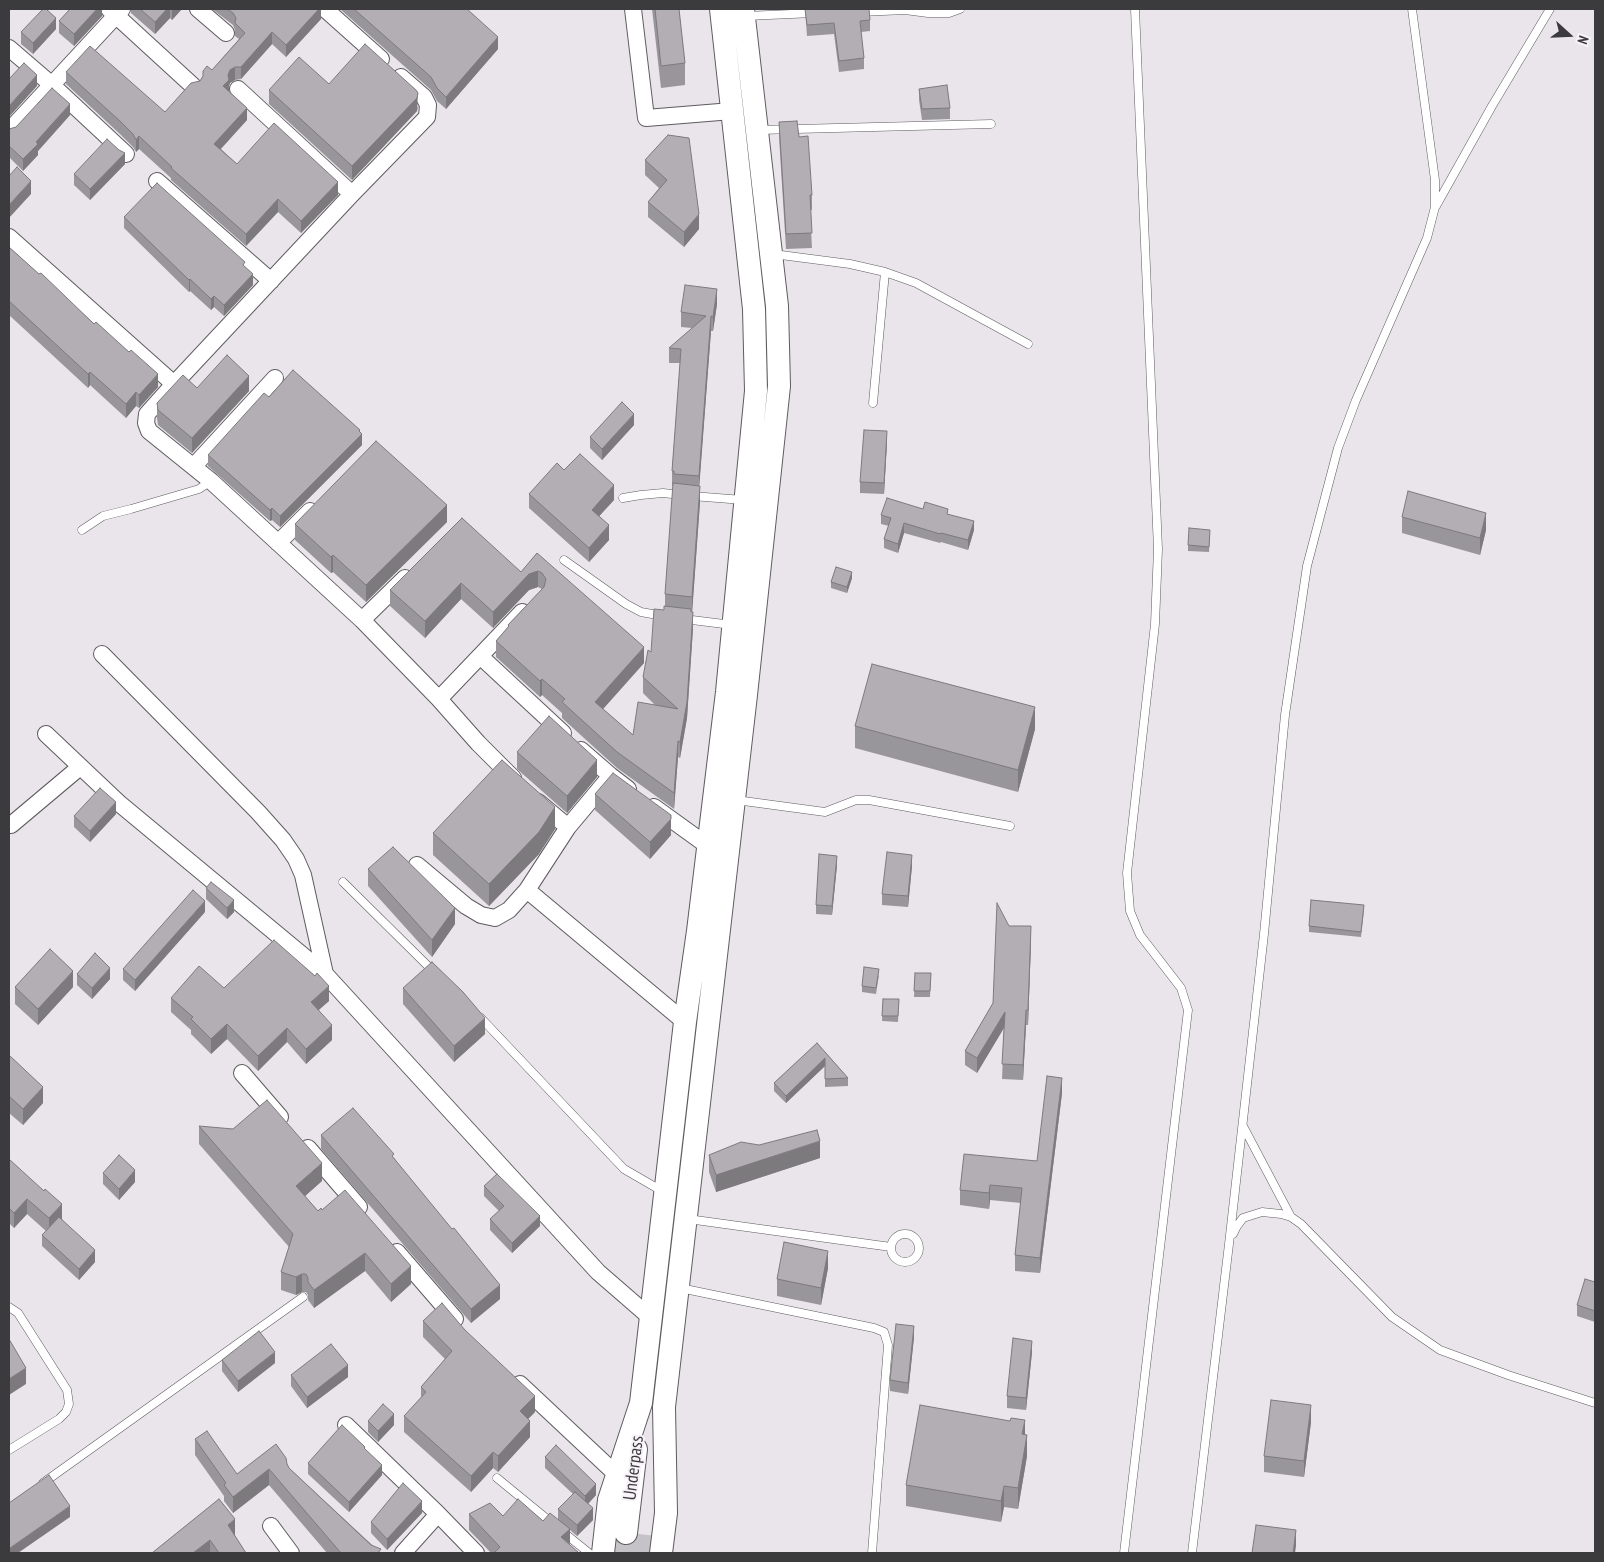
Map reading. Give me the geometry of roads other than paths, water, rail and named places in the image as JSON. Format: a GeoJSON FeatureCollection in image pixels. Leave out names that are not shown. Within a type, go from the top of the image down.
{"type":"FeatureCollection","features":[{"type":"Feature","properties":{"kind":"main road"},"geometry":{"type":"LineString","coordinates":[[661,1553],[666,1513],[664,1407],[686,1219],[718,849],[732,625],[756,391],[754,309],[721,9]]}},
{"type":"Feature","properties":{"kind":"main road"},"geometry":{"type":"LineString","coordinates":[[602,1553],[609,1500],[641,1403],[685,1022],[698,931],[718,849],[734,800],[779,386],[777,306],[743,12]]}},
{"type":"Feature","properties":{"kind":"main road","name":"Underpass"},"geometry":{"type":"LineString","coordinates":[[641,1403],[637,1534],[664,1407]]}},
{"type":"Feature","properties":{"kind":"street"},"geometry":{"type":"LineString","coordinates":[[198,9],[226,33]]}},
{"type":"Feature","properties":{"kind":"street"},"geometry":{"type":"LineString","coordinates":[[634,9],[646,118],[732,110]]}},
{"type":"Feature","properties":{"kind":"street"},"geometry":{"type":"LineString","coordinates":[[9,131],[52,85],[115,11],[193,86]]}},
{"type":"Feature","properties":{"kind":"street"},"geometry":{"type":"LineString","coordinates":[[332,11],[424,97],[428,105],[427,117],[174,384],[147,414],[146,423],[149,431],[211,481],[362,620],[439,699],[478,743],[518,783],[568,828]]}},
{"type":"Feature","properties":{"kind":"street"},"geometry":{"type":"LineString","coordinates":[[9,48],[126,154]]}},
{"type":"Feature","properties":{"kind":"street"},"geometry":{"type":"LineString","coordinates":[[238,89],[352,194]]}},
{"type":"Feature","properties":{"kind":"street"},"geometry":{"type":"LineString","coordinates":[[157,181],[271,280]]}},
{"type":"Feature","properties":{"kind":"street"},"geometry":{"type":"LineString","coordinates":[[9,237],[174,384]]}},
{"type":"Feature","properties":{"kind":"street"},"geometry":{"type":"LineString","coordinates":[[194,466],[275,378]]}},
{"type":"Feature","properties":{"kind":"street"},"geometry":{"type":"LineString","coordinates":[[278,543],[319,502]]}},
{"type":"Feature","properties":{"kind":"street"},"geometry":{"type":"LineString","coordinates":[[362,620],[419,564]]}},
{"type":"Feature","properties":{"kind":"street"},"geometry":{"type":"LineString","coordinates":[[439,699],[530,604]]}},
{"type":"Feature","properties":{"kind":"street"},"geometry":{"type":"LineString","coordinates":[[102,654],[258,812],[283,840],[296,859],[303,875],[326,974]]}},
{"type":"Feature","properties":{"kind":"street"},"geometry":{"type":"LineString","coordinates":[[480,656],[611,776],[718,849]]}},
{"type":"Feature","properties":{"kind":"street"},"geometry":{"type":"LineString","coordinates":[[46,734],[120,804],[326,974],[598,1272],[651,1318]]}},
{"type":"Feature","properties":{"kind":"street"},"geometry":{"type":"LineString","coordinates":[[9,825],[80,767]]}},
{"type":"Feature","properties":{"kind":"street"},"geometry":{"type":"LineString","coordinates":[[418,865],[466,906],[480,915],[495,918],[509,910],[528,890],[568,828],[611,776]]}},
{"type":"Feature","properties":{"kind":"street"},"geometry":{"type":"LineString","coordinates":[[528,890],[685,1022]]}},
{"type":"Feature","properties":{"kind":"street"},"geometry":{"type":"LineString","coordinates":[[242,1073],[288,1125]]}},
{"type":"Feature","properties":{"kind":"street"},"geometry":{"type":"LineString","coordinates":[[301,1140],[370,1221]]}},
{"type":"Feature","properties":{"kind":"street"},"geometry":{"type":"LineString","coordinates":[[389,1243],[466,1332]]}},
{"type":"Feature","properties":{"kind":"street"},"geometry":{"type":"LineString","coordinates":[[508,1373],[617,1475]]}},
{"type":"Feature","properties":{"kind":"street"},"geometry":{"type":"LineString","coordinates":[[346,1425],[476,1553]]}},
{"type":"Feature","properties":{"kind":"street"},"geometry":{"type":"LineString","coordinates":[[403,1553],[438,1514]]}},
{"type":"Feature","properties":{"kind":"street"},"geometry":{"type":"LineString","coordinates":[[271,1526],[291,1553]]}},
{"type":"Feature","properties":{"kind":"lane"},"geometry":{"type":"LineString","coordinates":[[848,12],[905,10],[949,13],[960,9]]}},
{"type":"Feature","properties":{"kind":"lane"},"geometry":{"type":"LineString","coordinates":[[1124,1553],[1188,1010],[1181,988],[1140,936],[1130,911],[1127,873],[1155,624],[1158,549],[1135,9]]}},
{"type":"Feature","properties":{"kind":"lane"},"geometry":{"type":"LineString","coordinates":[[1192,1553],[1243,1126],[1285,715],[1307,566],[1338,448],[1356,400],[1427,238],[1435,207],[1435,180],[1412,9]]}},
{"type":"Feature","properties":{"kind":"lane"},"geometry":{"type":"LineString","coordinates":[[1435,207],[1550,9]]}},
{"type":"Feature","properties":{"kind":"lane"},"geometry":{"type":"LineString","coordinates":[[743,12],[819,13]]}},
{"type":"Feature","properties":{"kind":"lane"},"geometry":{"type":"LineString","coordinates":[[756,130],[991,124]]}},
{"type":"Feature","properties":{"kind":"lane"},"geometry":{"type":"LineString","coordinates":[[771,254],[850,264],[885,272],[916,283],[1028,344]]}},
{"type":"Feature","properties":{"kind":"lane"},"geometry":{"type":"LineString","coordinates":[[873,403],[885,272]]}},
{"type":"Feature","properties":{"kind":"lane"},"geometry":{"type":"LineString","coordinates":[[82,530],[103,516],[199,489],[211,481]]}},
{"type":"Feature","properties":{"kind":"lane"},"geometry":{"type":"LineString","coordinates":[[622,498],[662,493],[745,500]]}},
{"type":"Feature","properties":{"kind":"lane"},"geometry":{"type":"LineString","coordinates":[[564,560],[626,604],[641,612],[656,616],[732,625]]}},
{"type":"Feature","properties":{"kind":"lane"},"geometry":{"type":"LineString","coordinates":[[734,800],[825,812],[856,800],[870,800],[1010,826]]}},
{"type":"Feature","properties":{"kind":"lane"},"geometry":{"type":"LineString","coordinates":[[344,882],[442,980]]}},
{"type":"Feature","properties":{"kind":"lane"},"geometry":{"type":"LineString","coordinates":[[477,1015],[624,1168],[666,1193]]}},
{"type":"Feature","properties":{"kind":"lane"},"geometry":{"type":"LineString","coordinates":[[1243,1126],[1291,1217]]}},
{"type":"Feature","properties":{"kind":"lane"},"geometry":{"type":"LineString","coordinates":[[1229,1244],[1243,1218],[1262,1212],[1291,1217],[1308,1230],[1392,1317],[1440,1350],[1508,1375],[1595,1403]]}},
{"type":"Feature","properties":{"kind":"lane"},"geometry":{"type":"LineString","coordinates":[[686,1219],[891,1247]]}},
{"type":"Feature","properties":{"kind":"lane"},"geometry":{"type":"LineString","coordinates":[[678,1287],[874,1328],[884,1332],[888,1345],[872,1553]]}},
{"type":"Feature","properties":{"kind":"lane"},"geometry":{"type":"LineString","coordinates":[[33,1491],[303,1297]]}},
{"type":"Feature","properties":{"kind":"lane"},"geometry":{"type":"LineString","coordinates":[[9,1307],[18,1313],[67,1390],[70,1404],[66,1412],[59,1419],[9,1450]]}},
{"type":"Feature","properties":{"kind":"lane"},"geometry":{"type":"LineString","coordinates":[[496,1478],[589,1553]]}},
{"type":"Feature","properties":{"kind":"tunnel"},"geometry":{"type":"LineString","coordinates":[[625,1553],[626,1533]]}},
{"type":"Feature","properties":{"kind":"tunnel"},"geometry":{"type":"LineString","coordinates":[[646,1553],[648,1535]]}}]}
